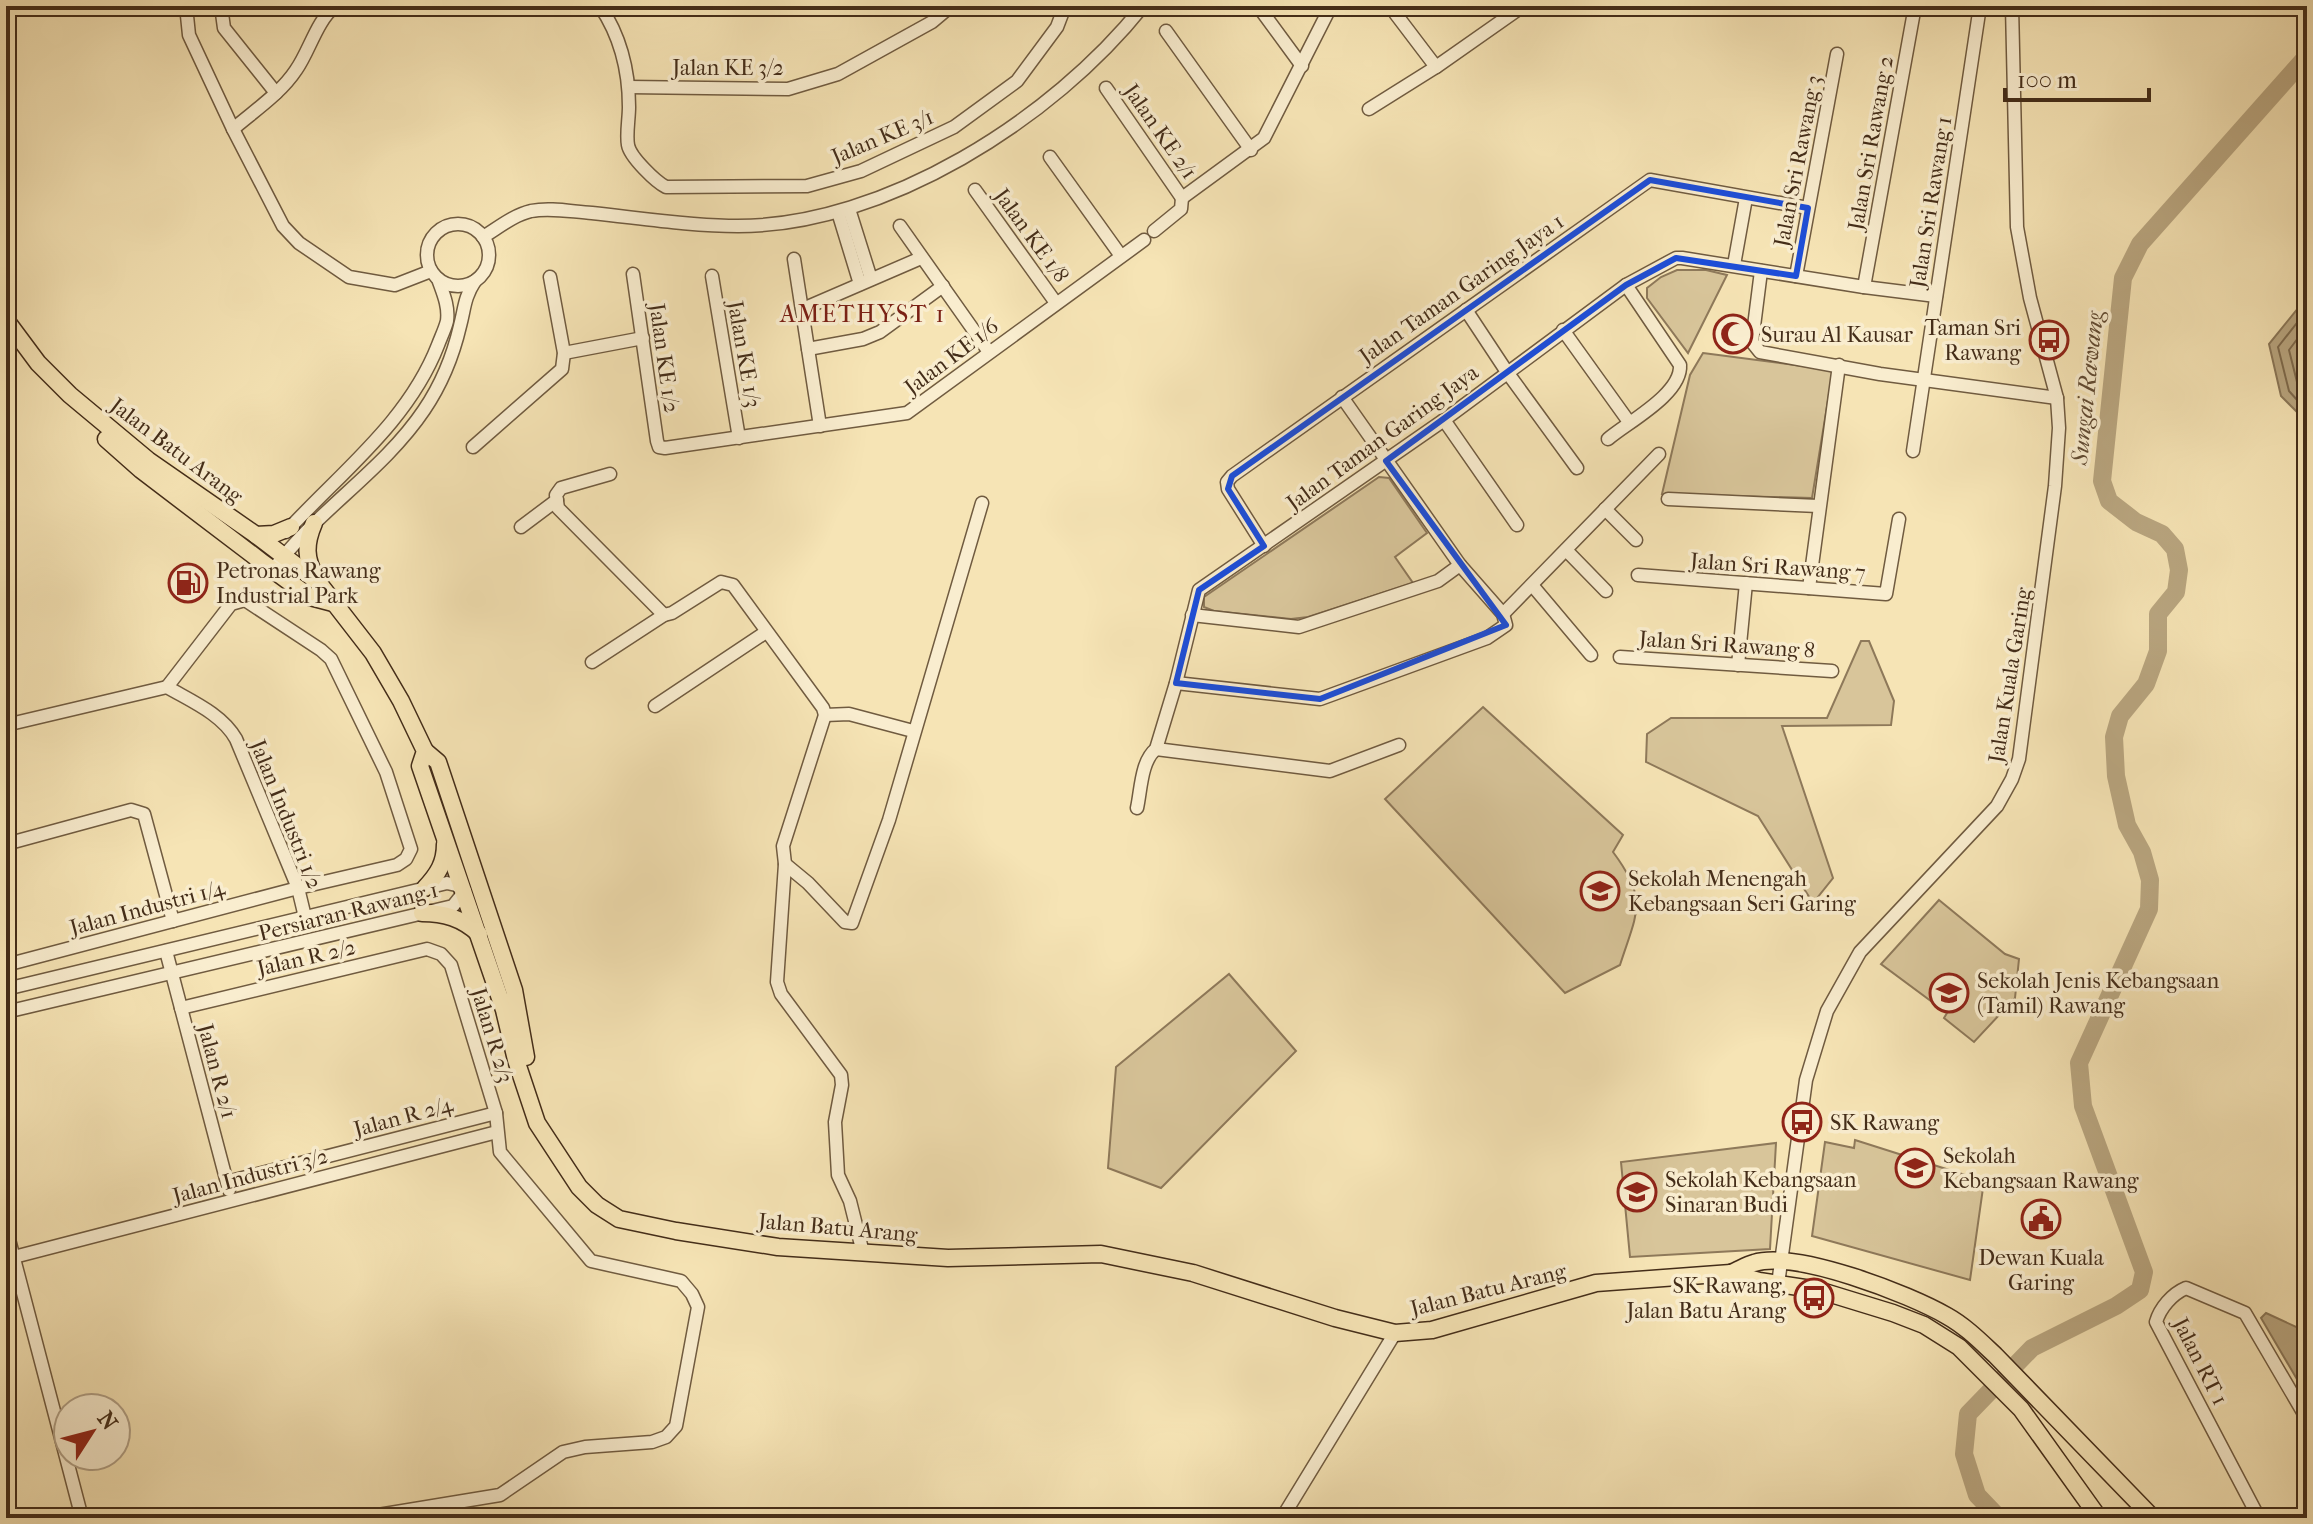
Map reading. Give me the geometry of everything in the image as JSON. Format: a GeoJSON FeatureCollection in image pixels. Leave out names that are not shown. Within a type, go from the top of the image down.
{"type":"FeatureCollection","features":[{"type":"Feature","properties":{"kind":"main road","name":"Jalan Batu Arang"},"geometry":{"type":"LineString","coordinates":[[6,320],[38,363],[70,395],[148,460],[318,582],[373,653],[425,751],[420,766],[480,935],[537,1123],[579,1187],[597,1205],[619,1219],[778,1247],[948,1258],[1112,1256],[1193,1273],[1335,1318],[1395,1333],[1432,1330],[1596,1283],[1731,1273],[1856,1300],[1924,1325],[1959,1347],[2021,1409],[2099,1518]]}},
{"type":"Feature","properties":{"kind":"main road","name":"Jalan Batu Arang"},"geometry":{"type":"LineString","coordinates":[[6,334],[33,369],[141,470],[310,597],[333,603]]}},
{"type":"Feature","properties":{"kind":"main road"},"geometry":{"type":"LineString","coordinates":[[314,523],[306,551],[308,563],[318,582]]}},
{"type":"Feature","properties":{"kind":"main road"},"geometry":{"type":"LineString","coordinates":[[256,535],[274,534],[291,527]]}},
{"type":"Feature","properties":{"kind":"main road"},"geometry":{"type":"LineString","coordinates":[[425,751],[438,762],[514,990],[526,1058],[525,1082]]}},
{"type":"Feature","properties":{"kind":"main road"},"geometry":{"type":"LineString","coordinates":[[425,888],[438,874],[445,858],[446,838]]}},
{"type":"Feature","properties":{"kind":"main road"},"geometry":{"type":"LineString","coordinates":[[474,863],[472,879],[465,891],[488,907]]}},
{"type":"Feature","properties":{"kind":"main road"},"geometry":{"type":"LineString","coordinates":[[422,913],[452,917],[480,935]]}},
{"type":"Feature","properties":{"kind":"main road","name":"Jalan Batu Arang"},"geometry":{"type":"LineString","coordinates":[[1731,1273],[1755,1262],[1783,1261],[1824,1269],[1905,1296],[1948,1317],[1973,1334],[1995,1355],[2155,1518]]}},
{"type":"Feature","properties":{"kind":"street"},"geometry":{"type":"LineString","coordinates":[[186,6],[189,35],[233,129],[283,226],[299,243],[349,277],[395,285],[435,275],[457,286],[475,281]]}},
{"type":"Feature","properties":{"kind":"street"},"geometry":{"type":"LineString","coordinates":[[221,6],[224,28],[276,93]]}},
{"type":"Feature","properties":{"kind":"street"},"geometry":{"type":"LineString","coordinates":[[233,129],[276,93],[298,68],[320,26],[335,6]]}},
{"type":"Feature","properties":{"kind":"street"},"geometry":{"type":"LineString","coordinates":[[600,6],[624,55],[629,87]]}},
{"type":"Feature","properties":{"kind":"street","name":"Jalan KE 3/2"},"geometry":{"type":"LineString","coordinates":[[629,87],[788,89],[838,74],[932,22],[951,6]]}},
{"type":"Feature","properties":{"kind":"street","name":"Jalan KE 3/1"},"geometry":{"type":"LineString","coordinates":[[629,87],[628,146],[658,183],[666,187],[807,186],[861,171],[954,127],[1017,81],[1057,27],[1065,6]]}},
{"type":"Feature","properties":{"kind":"street"},"geometry":{"type":"LineString","coordinates":[[483,237],[516,216],[548,209],[735,226],[775,225],[843,210],[947,167],[1020,122],[1120,36],[1143,6]]}},
{"type":"Feature","properties":{"kind":"street"},"geometry":{"type":"LineString","coordinates":[[1258,6],[1302,66]]}},
{"type":"Feature","properties":{"kind":"street","name":"Jalan KE 1/6"},"geometry":{"type":"LineString","coordinates":[[659,447],[907,413],[1149,236],[1181,209],[1182,198],[1264,138],[1331,6]]}},
{"type":"Feature","properties":{"kind":"street"},"geometry":{"type":"LineString","coordinates":[[1369,109],[1523,6]]}},
{"type":"Feature","properties":{"kind":"street","name":"Jalan Sri Rawang 2"},"geometry":{"type":"LineString","coordinates":[[1864,287],[1915,6]]}},
{"type":"Feature","properties":{"kind":"street","name":"Jalan Sri Rawang 1"},"geometry":{"type":"LineString","coordinates":[[1913,451],[1980,6]]}},
{"type":"Feature","properties":{"kind":"street","name":"Jalan Kuala Garing"},"geometry":{"type":"LineString","coordinates":[[1778,1284],[1804,1090],[1827,1011],[1860,952],[1997,806],[2019,759],[2055,486],[2059,428],[2057,398],[2030,298],[2017,227],[2012,6]]}},
{"type":"Feature","properties":{"kind":"street"},"geometry":{"type":"LineString","coordinates":[[1395,13],[1436,67]]}},
{"type":"Feature","properties":{"kind":"street"},"geometry":{"type":"LineString","coordinates":[[1166,31],[1251,150]]}},
{"type":"Feature","properties":{"kind":"street","name":"Jalan Sri Rawang 3"},"geometry":{"type":"LineString","coordinates":[[1796,276],[1837,54]]}},
{"type":"Feature","properties":{"kind":"street","name":"Jalan KE 2/1"},"geometry":{"type":"LineString","coordinates":[[1106,88],[1182,198]]}},
{"type":"Feature","properties":{"kind":"street"},"geometry":{"type":"LineString","coordinates":[[1050,157],[1121,256]]}},
{"type":"Feature","properties":{"kind":"street","name":"Jalan Taman Garing Jaya 1"},"geometry":{"type":"LineString","coordinates":[[1264,546],[1228,489],[1227,482],[1650,180],[1808,208]]}},
{"type":"Feature","properties":{"kind":"street","name":"Jalan KE 1/8"},"geometry":{"type":"LineString","coordinates":[[975,190],[1056,303]]}},
{"type":"Feature","properties":{"kind":"street"},"geometry":{"type":"LineString","coordinates":[[1734,265],[1746,198]]}},
{"type":"Feature","properties":{"kind":"street"},"geometry":{"type":"LineString","coordinates":[[843,210],[865,282]]}},
{"type":"Feature","properties":{"kind":"street"},"geometry":{"type":"LineString","coordinates":[[267,566],[291,527],[388,428],[414,394],[447,322],[447,304],[427,250],[436,232],[445,226],[466,224],[483,237],[489,255],[487,265],[465,297],[461,325],[444,375],[424,410],[402,439],[314,523],[278,551]]}},
{"type":"Feature","properties":{"kind":"street"},"geometry":{"type":"LineString","coordinates":[[900,226],[989,352]]}},
{"type":"Feature","properties":{"kind":"street"},"geometry":{"type":"LineString","coordinates":[[803,309],[921,258]]}},
{"type":"Feature","properties":{"kind":"street","name":"Jalan Taman Garing Jaya"},"geometry":{"type":"LineString","coordinates":[[1137,808],[1146,764],[1156,749],[1199,590],[1444,420],[1626,285],[1676,258],[1936,296]]}},
{"type":"Feature","properties":{"kind":"street"},"geometry":{"type":"LineString","coordinates":[[794,259],[820,426]]}},
{"type":"Feature","properties":{"kind":"street"},"geometry":{"type":"LineString","coordinates":[[1761,271],[1752,342],[1760,352],[1923,380],[2057,398]]}},
{"type":"Feature","properties":{"kind":"street","name":"Jalan KE 1/2"},"geometry":{"type":"LineString","coordinates":[[633,274],[659,447]]}},
{"type":"Feature","properties":{"kind":"street","name":"Jalan KE 1/3"},"geometry":{"type":"LineString","coordinates":[[712,276],[739,438]]}},
{"type":"Feature","properties":{"kind":"street"},"geometry":{"type":"LineString","coordinates":[[473,447],[562,369],[564,353],[550,277]]}},
{"type":"Feature","properties":{"kind":"street"},"geometry":{"type":"LineString","coordinates":[[1608,439],[1668,392],[1680,372],[1680,365],[1626,285]]}},
{"type":"Feature","properties":{"kind":"street"},"geometry":{"type":"LineString","coordinates":[[808,349],[863,339],[880,332],[943,286]]}},
{"type":"Feature","properties":{"kind":"street"},"geometry":{"type":"LineString","coordinates":[[1466,310],[1577,468]]}},
{"type":"Feature","properties":{"kind":"street"},"geometry":{"type":"LineString","coordinates":[[1563,330],[1629,422]]}},
{"type":"Feature","properties":{"kind":"street"},"geometry":{"type":"LineString","coordinates":[[564,353],[643,338]]}},
{"type":"Feature","properties":{"kind":"street"},"geometry":{"type":"LineString","coordinates":[[1809,588],[1839,365]]}},
{"type":"Feature","properties":{"kind":"street"},"geometry":{"type":"LineString","coordinates":[[6,396],[9,402],[6,406]]}},
{"type":"Feature","properties":{"kind":"street"},"geometry":{"type":"LineString","coordinates":[[1176,683],[1320,699],[1487,638],[1506,625],[1503,614],[1460,565],[1342,397]]}},
{"type":"Feature","properties":{"kind":"street"},"geometry":{"type":"LineString","coordinates":[[1444,420],[1517,525]]}},
{"type":"Feature","properties":{"kind":"street"},"geometry":{"type":"LineString","coordinates":[[1503,614],[1659,454]]}},
{"type":"Feature","properties":{"kind":"street"},"geometry":{"type":"LineString","coordinates":[[610,474],[561,488],[556,495],[558,508],[664,615]]}},
{"type":"Feature","properties":{"kind":"street"},"geometry":{"type":"LineString","coordinates":[[1668,499],[1818,506]]}},
{"type":"Feature","properties":{"kind":"street"},"geometry":{"type":"LineString","coordinates":[[521,527],[557,500]]}},
{"type":"Feature","properties":{"kind":"street"},"geometry":{"type":"LineString","coordinates":[[785,864],[845,922],[852,923],[889,820],[982,503]]}},
{"type":"Feature","properties":{"kind":"street"},"geometry":{"type":"LineString","coordinates":[[1605,509],[1636,540]]}},
{"type":"Feature","properties":{"kind":"street","name":"Jalan Sri Rawang 7"},"geometry":{"type":"LineString","coordinates":[[1638,575],[1886,594],[1899,519]]}},
{"type":"Feature","properties":{"kind":"street"},"geometry":{"type":"LineString","coordinates":[[1566,550],[1606,591]]}},
{"type":"Feature","properties":{"kind":"street"},"geometry":{"type":"LineString","coordinates":[[1192,615],[1299,627],[1438,581],[1460,565]]}},
{"type":"Feature","properties":{"kind":"street"},"geometry":{"type":"LineString","coordinates":[[592,662],[664,615],[721,582],[728,582],[823,708],[825,715],[783,846],[785,864],[777,982],[781,994],[841,1075],[835,1122],[838,1175],[850,1201],[863,1253]]}},
{"type":"Feature","properties":{"kind":"street"},"geometry":{"type":"LineString","coordinates":[[1738,665],[1746,583]]}},
{"type":"Feature","properties":{"kind":"street"},"geometry":{"type":"LineString","coordinates":[[1532,585],[1591,655]]}},
{"type":"Feature","properties":{"kind":"street","name":"Jalan Industri 1/4"},"geometry":{"type":"LineString","coordinates":[[6,965],[397,865],[406,859],[411,849],[386,772],[331,659],[321,650],[245,600],[239,601],[231,604],[167,687]]}},
{"type":"Feature","properties":{"kind":"street"},"geometry":{"type":"LineString","coordinates":[[655,706],[766,632]]}},
{"type":"Feature","properties":{"kind":"street","name":"Jalan Sri Rawang 8"},"geometry":{"type":"LineString","coordinates":[[1620,657],[1832,671]]}},
{"type":"Feature","properties":{"kind":"street"},"geometry":{"type":"LineString","coordinates":[[6,725],[167,687]]}},
{"type":"Feature","properties":{"kind":"street","name":"Jalan Industri 1/2"},"geometry":{"type":"LineString","coordinates":[[167,687],[230,728],[298,888],[305,917]]}},
{"type":"Feature","properties":{"kind":"street"},"geometry":{"type":"LineString","coordinates":[[825,715],[849,714],[913,731]]}},
{"type":"Feature","properties":{"kind":"street"},"geometry":{"type":"LineString","coordinates":[[1156,749],[1330,771],[1399,745]]}},
{"type":"Feature","properties":{"kind":"street"},"geometry":{"type":"LineString","coordinates":[[6,844],[131,810],[144,814],[173,921]]}},
{"type":"Feature","properties":{"kind":"street","name":"Persiaran Rawang 1"},"geometry":{"type":"LineString","coordinates":[[6,989],[447,883],[465,891],[453,906],[6,1012]]}},
{"type":"Feature","properties":{"kind":"street","name":"Jalan R 2/2"},"geometry":{"type":"LineString","coordinates":[[181,1008],[427,949],[441,954]]}},
{"type":"Feature","properties":{"kind":"street","name":"Jalan R 2/1"},"geometry":{"type":"LineString","coordinates":[[166,951],[232,1201]]}},
{"type":"Feature","properties":{"kind":"street","name":"Jalan R 2/3"},"geometry":{"type":"LineString","coordinates":[[441,954],[451,965],[496,1113],[497,1132]]}},
{"type":"Feature","properties":{"kind":"street","name":"Jalan R 2/4"},"geometry":{"type":"LineString","coordinates":[[227,1182],[496,1113]]}},
{"type":"Feature","properties":{"kind":"street"},"geometry":{"type":"LineString","coordinates":[[360,1518],[500,1495],[563,1452],[585,1447],[652,1442],[666,1437],[676,1426],[698,1307],[692,1294],[681,1281],[591,1261],[500,1152],[497,1132]]}},
{"type":"Feature","properties":{"kind":"street","name":"Jalan Industri 3/2"},"geometry":{"type":"LineString","coordinates":[[14,1257],[497,1132]]}},
{"type":"Feature","properties":{"kind":"street"},"geometry":{"type":"LineString","coordinates":[[6,1228],[82,1518]]}},
{"type":"Feature","properties":{"kind":"street","name":"Jalan RT 1"},"geometry":{"type":"LineString","coordinates":[[2259,1518],[2156,1322],[2159,1313],[2177,1292],[2186,1288],[2245,1313],[2307,1419]]}},
{"type":"Feature","properties":{"kind":"street"},"geometry":{"type":"LineString","coordinates":[[1282,1518],[1395,1333]]}},
{"type":"Feature","properties":{"kind":"highlighted area"},"geometry":{"type":"Polygon","coordinates":[[[1650,180],[1808,208],[1796,276],[1676,258],[1626,285],[1386,461],[1506,625],[1320,699],[1176,683],[1199,590],[1264,546],[1228,489],[1232,476],[1650,180]]]}},
{"type":"Feature","properties":{"kind":"shaded area"},"geometry":{"type":"Polygon","coordinates":[[[1677,270],[1706,270],[1727,275],[1688,353],[1647,298],[1647,288],[1677,270]]]}},
{"type":"Feature","properties":{"kind":"shaded area"},"geometry":{"type":"Polygon","coordinates":[[[1703,353],[1833,370],[1812,498],[1662,494],[1690,375],[1703,353]]]}},
{"type":"Feature","properties":{"kind":"shaded area"},"geometry":{"type":"Polygon","coordinates":[[[1379,477],[1389,478],[1427,533],[1395,557],[1413,583],[1308,617],[1291,619],[1214,611],[1204,607],[1204,597],[1379,477]]]}},
{"type":"Feature","properties":{"kind":"shaded area"},"geometry":{"type":"Polygon","coordinates":[[[1861,641],[1869,641],[1894,701],[1891,725],[1782,726],[1833,878],[1813,903],[1758,816],[1646,762],[1647,734],[1671,718],[1827,718],[1861,641]]]}},
{"type":"Feature","properties":{"kind":"shaded area"},"geometry":{"type":"Polygon","coordinates":[[[1483,707],[1623,835],[1613,852],[1632,882],[1636,907],[1620,965],[1565,993],[1385,799],[1483,707]]]}},
{"type":"Feature","properties":{"kind":"shaded area"},"geometry":{"type":"Polygon","coordinates":[[[1939,900],[2005,954],[2019,959],[2015,998],[1974,1042],[1944,1018],[1947,1013],[1881,964],[1939,900]]]}},
{"type":"Feature","properties":{"kind":"shaded area"},"geometry":{"type":"Polygon","coordinates":[[[1229,974],[1296,1051],[1161,1188],[1108,1168],[1116,1067],[1229,974]]]}},
{"type":"Feature","properties":{"kind":"shaded area"},"geometry":{"type":"Polygon","coordinates":[[[1855,1140],[1984,1181],[1970,1280],[1812,1236],[1825,1142],[1854,1148],[1855,1140]]]}},
{"type":"Feature","properties":{"kind":"shaded area"},"geometry":{"type":"Polygon","coordinates":[[[1776,1143],[1770,1249],[1630,1257],[1621,1162],[1776,1143]]]}},
{"type":"Feature","properties":{"kind":"water"},"geometry":{"type":"Polygon","coordinates":[[[2307,297],[2307,422],[2281,396],[2269,344],[2307,297]]]}},
{"type":"Feature","properties":{"kind":"water"},"geometry":{"type":"Polygon","coordinates":[[[2266,1313],[2307,1332],[2307,1376],[2298,1381],[2261,1318],[2266,1313]]]}},
{"type":"Feature","properties":{"kind":"waterway","name":"Sungai Rawang"},"geometry":{"type":"LineString","coordinates":[[1999,1518],[1977,1495],[1964,1454],[1968,1414],[2032,1348],[2116,1306],[2140,1290],[2144,1272],[2083,1106],[2079,1063],[2149,909],[2150,880],[2142,852],[2127,825],[2116,776],[2114,737],[2120,716],[2146,684],[2158,651],[2158,614],[2176,592],[2179,570],[2175,549],[2162,534],[2136,522],[2109,501],[2102,481],[2123,278],[2140,244],[2307,56]]}},
{"type":"Feature","properties":{"kind":"place","name":"Surau Al Kausar"},"geometry":{"type":"Point","coordinates":[1733,334]}},
{"type":"Feature","properties":{"kind":"place","name":"Taman Sri Rawang"},"geometry":{"type":"Point","coordinates":[2049,340]}},
{"type":"Feature","properties":{"kind":"place","name":"Petronas Rawang Industrial Park"},"geometry":{"type":"Point","coordinates":[188,583]}},
{"type":"Feature","properties":{"kind":"place","name":"Sekolah Menengah Kebangsaan Seri Garing"},"geometry":{"type":"Point","coordinates":[1600,891]}},
{"type":"Feature","properties":{"kind":"place","name":"Sekolah Jenis Kebangsaan (Tamil) Rawang"},"geometry":{"type":"Point","coordinates":[1949,993]}},
{"type":"Feature","properties":{"kind":"place","name":"SK Rawang"},"geometry":{"type":"Point","coordinates":[1802,1122]}},
{"type":"Feature","properties":{"kind":"place","name":"Sekolah Kebangsaan Rawang"},"geometry":{"type":"Point","coordinates":[1915,1168]}},
{"type":"Feature","properties":{"kind":"place","name":"Sekolah Kebangsaan Sinaran Budi"},"geometry":{"type":"Point","coordinates":[1637,1192]}},
{"type":"Feature","properties":{"kind":"place","name":"Dewan Kuala Garing"},"geometry":{"type":"Point","coordinates":[2041,1219]}},
{"type":"Feature","properties":{"kind":"place","name":"SK Rawang, Jalan Batu Arang"},"geometry":{"type":"Point","coordinates":[1814,1298]}},
{"type":"Feature","properties":{"kind":"district","name":"AMETHYST 1"},"geometry":{"type":"Point","coordinates":[863,314]}}]}
